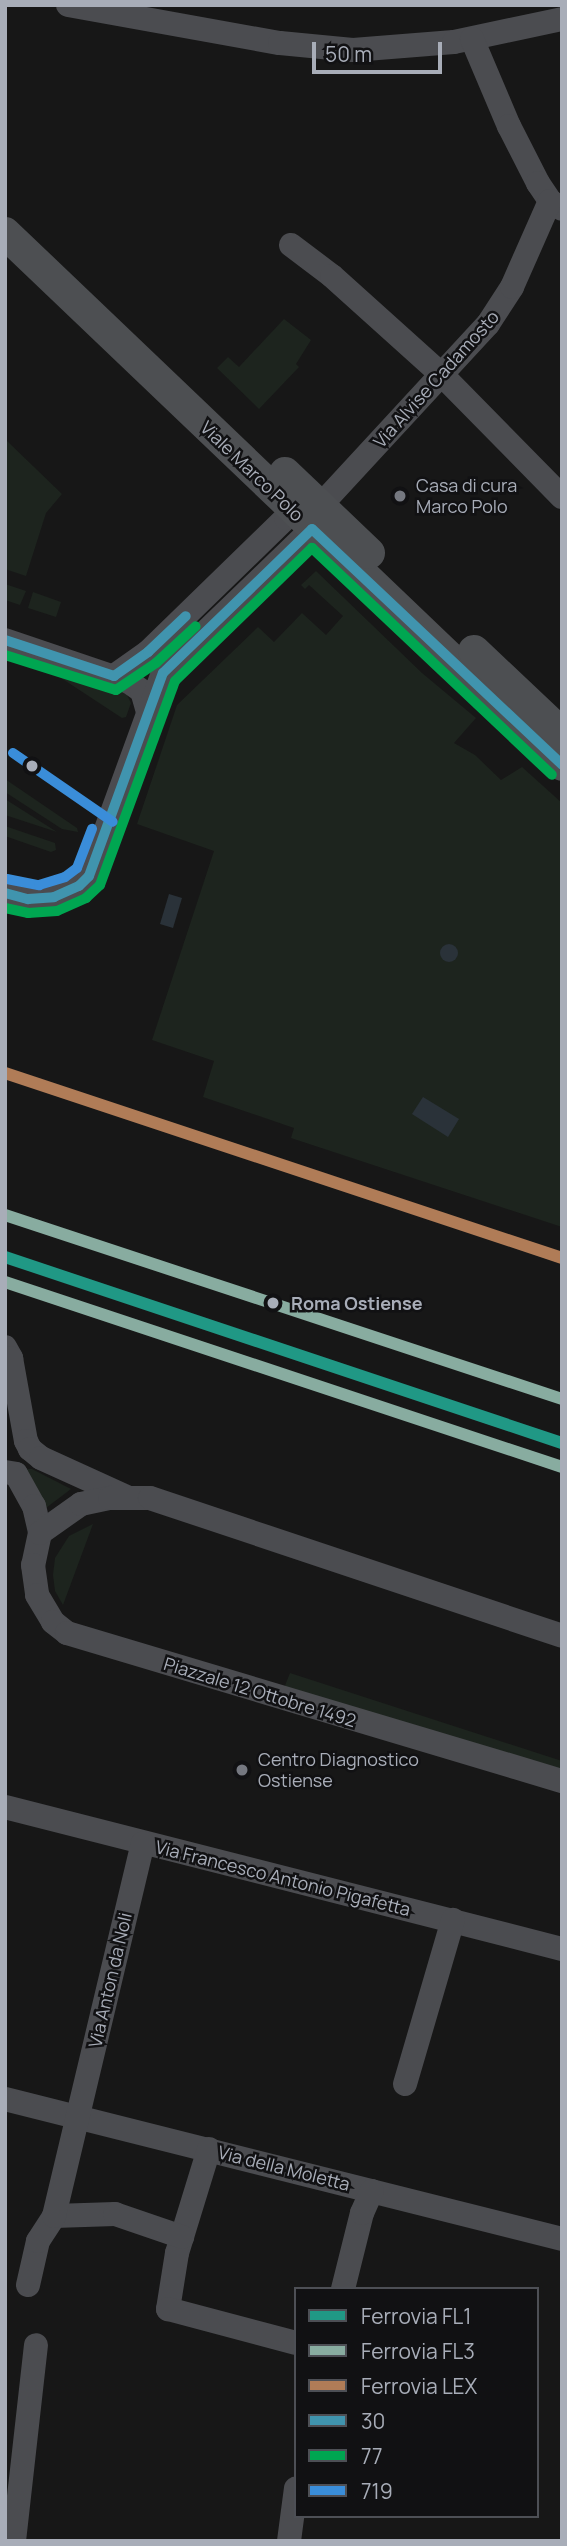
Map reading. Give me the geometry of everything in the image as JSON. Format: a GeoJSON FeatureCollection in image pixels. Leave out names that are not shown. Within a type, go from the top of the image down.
{"type":"FeatureCollection","features":[{"type":"Feature","properties":{"kind":"main road","name":"Viale Marco Polo"},"geometry":{"type":"LineString","coordinates":[[5,211],[562,765]]}},
{"type":"Feature","properties":{"kind":"main road","name":"Viale Marco Polo"},"geometry":{"type":"LineString","coordinates":[[5,233],[309,516],[562,734]]}},
{"type":"Feature","properties":{"kind":"street"},"geometry":{"type":"LineString","coordinates":[[68,5],[316,48],[377,50],[472,39],[562,19]]}},
{"type":"Feature","properties":{"kind":"street"},"geometry":{"type":"LineString","coordinates":[[472,39],[509,126],[556,205]]}},
{"type":"Feature","properties":{"kind":"street","name":"Via Alvise Cadamosto"},"geometry":{"type":"LineString","coordinates":[[309,516],[442,375],[502,305],[556,205]]}},
{"type":"Feature","properties":{"kind":"street"},"geometry":{"type":"LineString","coordinates":[[291,245],[332,276],[442,375],[562,498]]}},
{"type":"Feature","properties":{"kind":"street"},"geometry":{"type":"LineString","coordinates":[[114,676],[148,652],[309,516]]}},
{"type":"Feature","properties":{"kind":"street"},"geometry":{"type":"LineString","coordinates":[[5,893],[28,899],[54,897],[72,890],[89,876],[166,669],[309,516]]}},
{"type":"Feature","properties":{"kind":"street"},"geometry":{"type":"LineString","coordinates":[[5,639],[114,676],[139,688],[148,712]]}},
{"type":"Feature","properties":{"kind":"street"},"geometry":{"type":"LineString","coordinates":[[5,1347],[11,1358],[26,1441],[30,1449],[41,1458],[128,1497]]}},
{"type":"Feature","properties":{"kind":"street","name":"Piazzale 12 Ottobre 1492"},"geometry":{"type":"LineString","coordinates":[[5,1423],[11,1473],[30,1495],[40,1533],[33,1565],[37,1595],[53,1622],[67,1633],[562,1782]]}},
{"type":"Feature","properties":{"kind":"street"},"geometry":{"type":"LineString","coordinates":[[40,1533],[81,1504],[128,1497],[163,1501],[562,1636]]}},
{"type":"Feature","properties":{"kind":"street","name":"Via Francesco Antonio Pigafetta"},"geometry":{"type":"LineString","coordinates":[[5,1807],[562,1949]]}},
{"type":"Feature","properties":{"kind":"street","name":"Via Anton da Noli"},"geometry":{"type":"LineString","coordinates":[[28,2285],[38,2241],[54,2216],[142,1843]]}},
{"type":"Feature","properties":{"kind":"street"},"geometry":{"type":"LineString","coordinates":[[405,2084],[453,1920]]}},
{"type":"Feature","properties":{"kind":"street","name":"Via della Moletta"},"geometry":{"type":"LineString","coordinates":[[5,2099],[562,2239]]}},
{"type":"Feature","properties":{"kind":"street"},"geometry":{"type":"LineString","coordinates":[[209,2149],[182,2237],[168,2309],[294,2342]]}},
{"type":"Feature","properties":{"kind":"street"},"geometry":{"type":"LineString","coordinates":[[343,2287],[362,2213],[372,2191]]}},
{"type":"Feature","properties":{"kind":"street"},"geometry":{"type":"LineString","coordinates":[[54,2216],[115,2214],[182,2237]]}},
{"type":"Feature","properties":{"kind":"street"},"geometry":{"type":"LineString","coordinates":[[14,2541],[36,2345]]}},
{"type":"Feature","properties":{"kind":"street"},"geometry":{"type":"LineString","coordinates":[[289,2541],[294,2503]]}},
{"type":"Feature","properties":{"kind":"shaded area"},"geometry":{"type":"Polygon","coordinates":[[[284,319],[311,340],[296,364],[299,367],[259,409],[217,368],[228,357],[239,367],[284,319]]]}},
{"type":"Feature","properties":{"kind":"shaded area"},"geometry":{"type":"Polygon","coordinates":[[[5,439],[62,494],[46,513],[26,576],[5,569],[5,439]]]}},
{"type":"Feature","properties":{"kind":"shaded area"},"geometry":{"type":"Polygon","coordinates":[[[316,571],[422,673],[476,718],[454,743],[475,755],[501,780],[522,767],[562,803],[562,1227],[291,1138],[294,1128],[203,1097],[214,1061],[152,1040],[214,851],[137,824],[177,705],[258,627],[274,642],[302,613],[326,635],[343,616],[309,585],[305,589],[301,585],[316,571]]]}},
{"type":"Feature","properties":{"kind":"shaded area"},"geometry":{"type":"Polygon","coordinates":[[[5,584],[26,591],[20,605],[5,600],[5,584]]]}},
{"type":"Feature","properties":{"kind":"shaded area"},"geometry":{"type":"Polygon","coordinates":[[[33,592],[61,602],[56,617],[28,608],[33,592]]]}},
{"type":"Feature","properties":{"kind":"shaded area"},"geometry":{"type":"Polygon","coordinates":[[[57,670],[126,693],[131,703],[126,717],[122,718],[55,674],[57,670]]]}},
{"type":"Feature","properties":{"kind":"shaded area"},"geometry":{"type":"Polygon","coordinates":[[[5,779],[77,828],[78,832],[62,829],[5,792],[5,779]]]}},
{"type":"Feature","properties":{"kind":"shaded area"},"geometry":{"type":"Polygon","coordinates":[[[5,799],[57,832],[5,815],[5,799]]]}},
{"type":"Feature","properties":{"kind":"shaded area"},"geometry":{"type":"Polygon","coordinates":[[[5,826],[55,843],[56,850],[51,852],[5,836],[5,826]]]}},
{"type":"Feature","properties":{"kind":"shaded area"},"geometry":{"type":"Polygon","coordinates":[[[169,894],[182,898],[173,928],[160,924],[169,894]]]}},
{"type":"Feature","properties":{"kind":"shaded area"},"geometry":{"type":"Polygon","coordinates":[[[445,944],[453,944],[458,953],[456,960],[445,962],[440,957],[440,949],[445,944]]]}},
{"type":"Feature","properties":{"kind":"shaded area"},"geometry":{"type":"Polygon","coordinates":[[[423,1097],[459,1119],[448,1137],[412,1114],[423,1097]]]}},
{"type":"Feature","properties":{"kind":"shaded area"},"geometry":{"type":"Polygon","coordinates":[[[28,1469],[71,1489],[46,1508],[25,1471],[28,1469]]]}},
{"type":"Feature","properties":{"kind":"shaded area"},"geometry":{"type":"Polygon","coordinates":[[[93,1524],[63,1605],[55,1591],[55,1558],[69,1536],[93,1524]]]}},
{"type":"Feature","properties":{"kind":"shaded area"},"geometry":{"type":"Polygon","coordinates":[[[290,1673],[562,1761],[562,1769],[284,1688],[290,1673]]]}},
{"type":"Feature","properties":{"kind":"rail line","name":"LEX"},"geometry":{"type":"LineString","coordinates":[[5,1073],[562,1258]]}},
{"type":"Feature","properties":{"kind":"rail line","name":"FL3"},"geometry":{"type":"LineString","coordinates":[[5,1215],[562,1399]]}},
{"type":"Feature","properties":{"kind":"rail line","name":"FL1"},"geometry":{"type":"LineString","coordinates":[[5,1257],[562,1443]]}},
{"type":"Feature","properties":{"kind":"rail line","name":"FL3"},"geometry":{"type":"LineString","coordinates":[[5,1282],[562,1467]]}},
{"type":"Feature","properties":{"kind":"transit line","name":"30"},"geometry":{"type":"LineString","coordinates":[[5,893],[28,899],[54,897],[79,886],[89,876],[163,673],[312,529],[562,765]]}},
{"type":"Feature","properties":{"kind":"transit line","name":"77"},"geometry":{"type":"LineString","coordinates":[[5,908],[28,913],[57,911],[86,898],[100,885],[175,681],[312,548],[552,775]]}},
{"type":"Feature","properties":{"kind":"transit line","name":"30"},"geometry":{"type":"LineString","coordinates":[[5,640],[114,676],[148,652],[186,616]]}},
{"type":"Feature","properties":{"kind":"transit line","name":"77"},"geometry":{"type":"LineString","coordinates":[[5,655],[116,690],[156,663],[196,626]]}},
{"type":"Feature","properties":{"kind":"transit line","name":"719"},"geometry":{"type":"LineString","coordinates":[[13,753],[113,822]]}},
{"type":"Feature","properties":{"kind":"transit line","name":"719"},"geometry":{"type":"LineString","coordinates":[[7,879],[39,885],[65,877],[77,868],[92,829]]}},
{"type":"Feature","properties":{"kind":"place","name":"Casa di cura Marco Polo"},"geometry":{"type":"Point","coordinates":[400,496]}},
{"type":"Feature","properties":{"kind":"place","name":"Roma Ostiense"},"geometry":{"type":"Point","coordinates":[273,1303]}},
{"type":"Feature","properties":{"kind":"place","name":"Centro Diagnostico Ostiense"},"geometry":{"type":"Point","coordinates":[242,1770]}}]}
